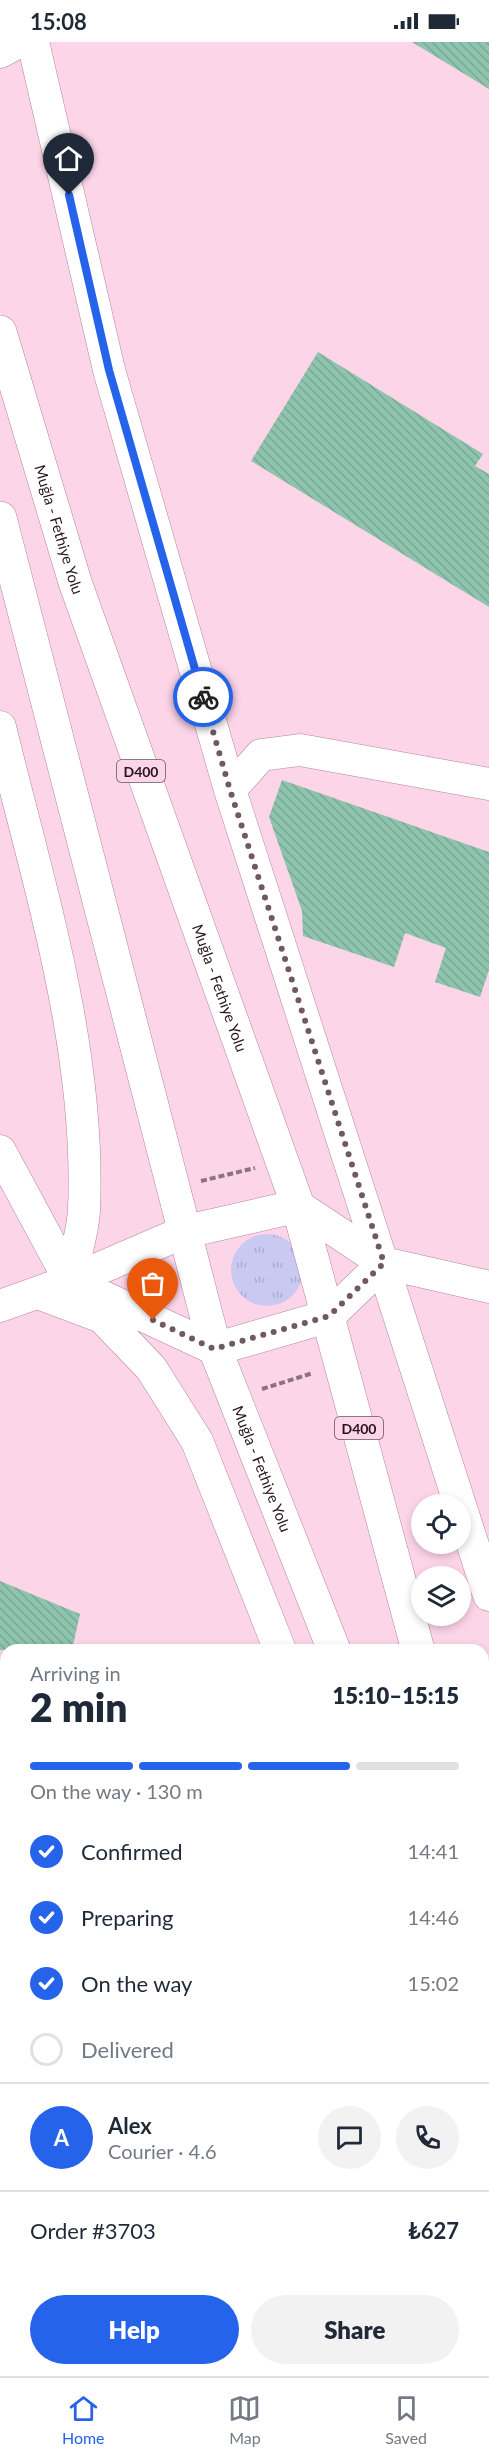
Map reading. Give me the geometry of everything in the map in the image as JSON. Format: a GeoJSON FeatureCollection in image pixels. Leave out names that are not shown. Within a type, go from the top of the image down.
{"type":"FeatureCollection","features":[{"type":"Feature","properties":{"kind":"highway","name":"Muğla - Fethiye Yolu"},"geometry":{"type":"LineString","coordinates":[[0,332],[75,582],[298,1206],[416,1644]]}},
{"type":"Feature","properties":{"kind":"highway","name":"Muğla - Fethiye Yolu"},"geometry":{"type":"LineString","coordinates":[[0,518],[214,1349],[332,1644]]}},
{"type":"Feature","properties":{"kind":"highway"},"geometry":{"type":"LineString","coordinates":[[184,1232],[298,1206]]}},
{"type":"Feature","properties":{"kind":"highway"},"geometry":{"type":"LineString","coordinates":[[214,1349],[329,1316]]}},
{"type":"Feature","properties":{"kind":"street"},"geometry":{"type":"LineString","coordinates":[[0,52],[18,42]]}},
{"type":"Feature","properties":{"kind":"street"},"geometry":{"type":"LineString","coordinates":[[33,42],[109,370],[230,790],[489,1594]]}},
{"type":"Feature","properties":{"kind":"street"},"geometry":{"type":"LineString","coordinates":[[0,728],[68,1012],[84,1130],[84,1213],[70,1281]]}},
{"type":"Feature","properties":{"kind":"street"},"geometry":{"type":"LineString","coordinates":[[230,790],[261,755],[300,750],[489,784]]}},
{"type":"Feature","properties":{"kind":"street"},"geometry":{"type":"LineString","coordinates":[[0,1151],[70,1281],[214,1349]]}},
{"type":"Feature","properties":{"kind":"street"},"geometry":{"type":"LineString","coordinates":[[298,1206],[384,1263],[489,1287]]}},
{"type":"Feature","properties":{"kind":"street"},"geometry":{"type":"LineString","coordinates":[[0,1306],[70,1281],[184,1232]]}},
{"type":"Feature","properties":{"kind":"street"},"geometry":{"type":"LineString","coordinates":[[329,1316],[384,1263]]}},
{"type":"Feature","properties":{"kind":"street"},"geometry":{"type":"LineString","coordinates":[[38,1293],[102,1317],[151,1368],[197,1441],[278,1644]]}},
{"type":"Feature","properties":{"kind":"path"},"geometry":{"type":"LineString","coordinates":[[173,1188],[282,1162]]}},
{"type":"Feature","properties":{"kind":"path"},"geometry":{"type":"LineString","coordinates":[[234,1397],[342,1365]]}},
{"type":"Feature","properties":{"kind":"green space"},"geometry":{"type":"Polygon","coordinates":[[[267,1234],[287,1240],[297,1250],[303,1270],[297,1290],[287,1300],[267,1306],[247,1300],[237,1290],[231,1270],[237,1250],[247,1240],[267,1234]]]}},
{"type":"Feature","properties":{"kind":"building"},"geometry":{"type":"Polygon","coordinates":[[[412,42],[489,42],[489,89],[412,42]]]}},
{"type":"Feature","properties":{"kind":"building"},"geometry":{"type":"Polygon","coordinates":[[[318,352],[483,454],[475,466],[489,474],[489,607],[251,461],[318,352]]]}},
{"type":"Feature","properties":{"kind":"building"},"geometry":{"type":"Polygon","coordinates":[[[282,780],[489,852],[489,970],[480,997],[435,982],[446,948],[405,933],[394,967],[303,936],[302,911],[269,817],[282,780]]]}},
{"type":"Feature","properties":{"kind":"building"},"geometry":{"type":"Polygon","coordinates":[[[0,1581],[80,1614],[73,1644],[0,1644],[0,1581]]]}},
{"type":"Feature","properties":{"kind":"way so far"},"geometry":{"type":"LineString","coordinates":[[153,1320],[214,1349],[329,1316],[384,1263],[230,790],[203,697]]}},
{"type":"Feature","properties":{"kind":"route"},"geometry":{"type":"LineString","coordinates":[[69,195],[109,370],[203,697]]}}]}
